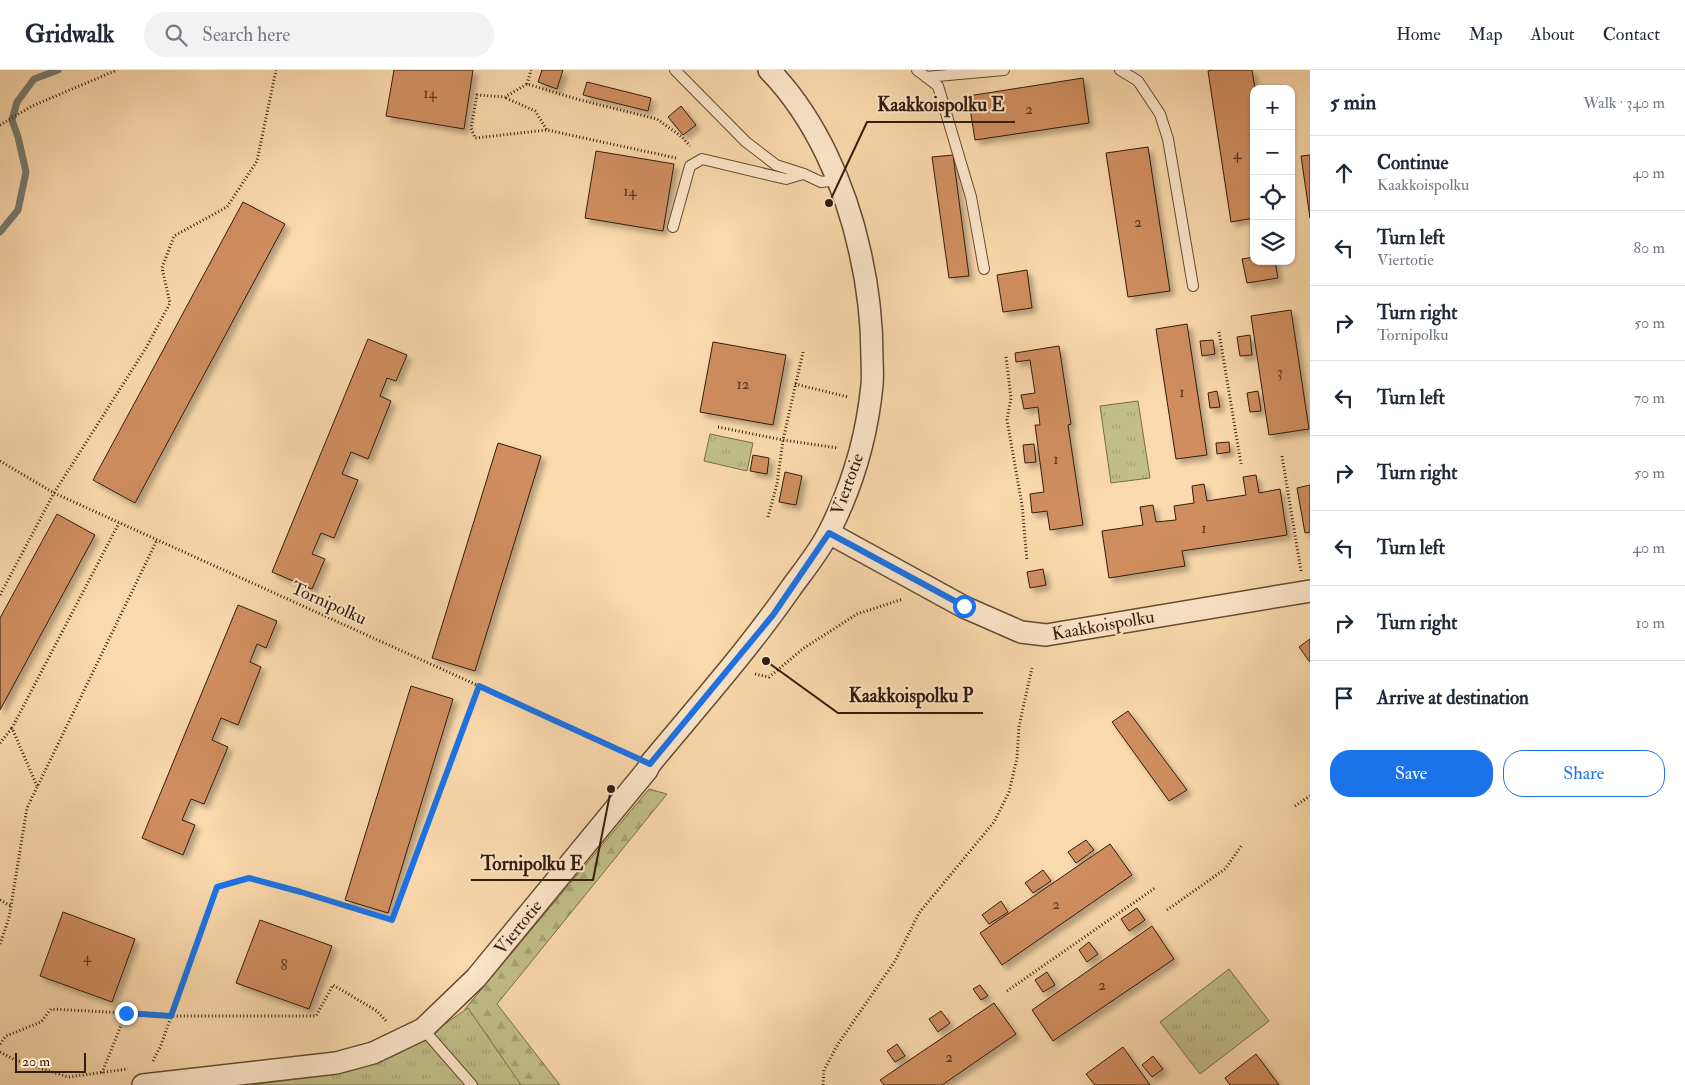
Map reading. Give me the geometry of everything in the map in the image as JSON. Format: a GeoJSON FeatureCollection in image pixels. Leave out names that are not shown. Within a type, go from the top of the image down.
{"type":"FeatureCollection","features":[{"type":"Feature","properties":{"kind":"street","name":"Viertotie"},"geometry":{"type":"LineString","coordinates":[[141,1073],[336,1063],[373,1053],[423,1029],[476,978],[773,615],[829,533],[852,480],[865,431],[873,384],[872,327],[866,280],[855,229],[815,129],[781,74]]}},
{"type":"Feature","properties":{"kind":"street","name":"Kaakkoispolku"},"geometry":{"type":"LineString","coordinates":[[829,533],[964,606],[1021,632],[1046,635],[1307,591]]}},
{"type":"Feature","properties":{"kind":"lane"},"geometry":{"type":"LineString","coordinates":[[675,70],[746,142],[776,165],[821,182],[837,180]]}},
{"type":"Feature","properties":{"kind":"lane"},"geometry":{"type":"LineString","coordinates":[[917,70],[938,86],[970,196],[984,269]]}},
{"type":"Feature","properties":{"kind":"lane"},"geometry":{"type":"LineString","coordinates":[[926,77],[1004,70]]}},
{"type":"Feature","properties":{"kind":"lane"},"geometry":{"type":"LineString","coordinates":[[1120,70],[1138,81],[1160,114],[1168,139],[1193,286]]}},
{"type":"Feature","properties":{"kind":"lane"},"geometry":{"type":"LineString","coordinates":[[673,227],[690,166],[699,160],[786,179],[804,174]]}},
{"type":"Feature","properties":{"kind":"lane"},"geometry":{"type":"LineString","coordinates":[[423,1029],[472,1085]]}},
{"type":"Feature","properties":{"kind":"path"},"geometry":{"type":"LineString","coordinates":[[0,125],[30,108],[117,70]]}},
{"type":"Feature","properties":{"kind":"path"},"geometry":{"type":"LineString","coordinates":[[0,595],[54,494],[146,348],[170,303],[162,268],[174,236],[227,207],[257,161],[276,70]]}},
{"type":"Feature","properties":{"kind":"path"},"geometry":{"type":"LineString","coordinates":[[505,97],[526,84],[531,70]]}},
{"type":"Feature","properties":{"kind":"path"},"geometry":{"type":"LineString","coordinates":[[526,84],[580,100],[657,119],[682,137],[699,160]]}},
{"type":"Feature","properties":{"kind":"path"},"geometry":{"type":"LineString","coordinates":[[547,130],[535,111],[505,97],[477,94],[470,128],[475,138],[547,130],[699,160]]}},
{"type":"Feature","properties":{"kind":"path"},"geometry":{"type":"LineString","coordinates":[[1219,332],[1241,464]]}},
{"type":"Feature","properties":{"kind":"path"},"geometry":{"type":"LineString","coordinates":[[768,517],[803,352]]}},
{"type":"Feature","properties":{"kind":"path"},"geometry":{"type":"LineString","coordinates":[[1006,357],[1011,398],[1007,420],[1022,505],[1027,562]]}},
{"type":"Feature","properties":{"kind":"path"},"geometry":{"type":"LineString","coordinates":[[795,384],[852,398]]}},
{"type":"Feature","properties":{"kind":"path"},"geometry":{"type":"LineString","coordinates":[[718,427],[783,440],[840,448],[838,456]]}},
{"type":"Feature","properties":{"kind":"path"},"geometry":{"type":"LineString","coordinates":[[1282,456],[1307,591]]}},
{"type":"Feature","properties":{"kind":"path","name":"Tornipolku"},"geometry":{"type":"LineString","coordinates":[[0,461],[54,494],[650,764]]}},
{"type":"Feature","properties":{"kind":"path"},"geometry":{"type":"LineString","coordinates":[[0,743],[12,728],[119,523]]}},
{"type":"Feature","properties":{"kind":"path"},"geometry":{"type":"LineString","coordinates":[[0,944],[9,918],[27,808],[157,540]]}},
{"type":"Feature","properties":{"kind":"path"},"geometry":{"type":"LineString","coordinates":[[758,670],[755,674],[769,676],[804,648],[857,614],[911,597]]}},
{"type":"Feature","properties":{"kind":"path"},"geometry":{"type":"LineString","coordinates":[[823,1085],[824,1070],[838,1044],[895,961],[919,913],[994,822],[1009,792],[1017,758],[1019,726],[1032,668]]}},
{"type":"Feature","properties":{"kind":"path"},"geometry":{"type":"LineString","coordinates":[[141,1073],[161,1045],[217,887],[249,878],[392,920],[479,686]]}},
{"type":"Feature","properties":{"kind":"path"},"geometry":{"type":"LineString","coordinates":[[12,728],[37,786]]}},
{"type":"Feature","properties":{"kind":"path"},"geometry":{"type":"LineString","coordinates":[[1295,806],[1310,796]]}},
{"type":"Feature","properties":{"kind":"path"},"geometry":{"type":"LineString","coordinates":[[1167,910],[1225,869],[1242,844]]}},
{"type":"Feature","properties":{"kind":"path"},"geometry":{"type":"LineString","coordinates":[[1007,991],[1155,888]]}},
{"type":"Feature","properties":{"kind":"path"},"geometry":{"type":"LineString","coordinates":[[0,900],[11,906]]}},
{"type":"Feature","properties":{"kind":"path"},"geometry":{"type":"LineString","coordinates":[[0,1044],[6,1036],[41,1022],[51,1009],[171,1016],[316,1016],[333,984],[377,1011],[390,1024],[381,1027]]}},
{"type":"Feature","properties":{"kind":"path"},"geometry":{"type":"LineString","coordinates":[[102,1073],[126,1013]]}},
{"type":"Feature","properties":{"kind":"path"},"geometry":{"type":"LineString","coordinates":[[0,1052],[15,1060],[68,1078],[102,1073],[141,1073],[160,1065]]}},
{"type":"Feature","properties":{"kind":"green space"},"geometry":{"type":"Polygon","coordinates":[[[1138,401],[1150,478],[1111,483],[1100,406],[1138,401]]]}},
{"type":"Feature","properties":{"kind":"green space"},"geometry":{"type":"Polygon","coordinates":[[[710,434],[753,443],[747,471],[704,461],[710,434]]]}},
{"type":"Feature","properties":{"kind":"green space"},"geometry":{"type":"Polygon","coordinates":[[[649,789],[667,794],[497,1004],[560,1085],[493,1085],[465,1009],[649,789]]]}},
{"type":"Feature","properties":{"kind":"green space"},"geometry":{"type":"Polygon","coordinates":[[[1229,969],[1269,1021],[1200,1074],[1160,1022],[1229,969]]]}},
{"type":"Feature","properties":{"kind":"green space"},"geometry":{"type":"Polygon","coordinates":[[[468,1008],[521,1085],[250,1085],[296,1079],[377,1062],[423,1039],[468,1008]]]}},
{"type":"Feature","properties":{"kind":"building"},"geometry":{"type":"Polygon","coordinates":[[[394,70],[473,70],[464,129],[386,116],[394,70]]]}},
{"type":"Feature","properties":{"kind":"building"},"geometry":{"type":"Polygon","coordinates":[[[542,70],[563,70],[557,89],[538,82],[542,70]]]}},
{"type":"Feature","properties":{"kind":"building"},"geometry":{"type":"Polygon","coordinates":[[[1252,70],[1254,85],[1250,85],[1250,219],[1231,222],[1208,71],[1252,70]]]}},
{"type":"Feature","properties":{"kind":"building"},"geometry":{"type":"Polygon","coordinates":[[[1083,78],[1089,123],[975,140],[968,96],[1083,78]]]}},
{"type":"Feature","properties":{"kind":"building"},"geometry":{"type":"Polygon","coordinates":[[[587,82],[651,98],[648,111],[583,95],[587,82]]]}},
{"type":"Feature","properties":{"kind":"building"},"geometry":{"type":"Polygon","coordinates":[[[681,106],[696,125],[683,135],[668,117],[681,106]]]}},
{"type":"Feature","properties":{"kind":"building"},"geometry":{"type":"Polygon","coordinates":[[[1148,147],[1170,291],[1128,297],[1106,153],[1148,147]]]}},
{"type":"Feature","properties":{"kind":"building"},"geometry":{"type":"Polygon","coordinates":[[[596,151],[674,164],[663,231],[585,218],[596,151]]]}},
{"type":"Feature","properties":{"kind":"building"},"geometry":{"type":"Polygon","coordinates":[[[953,155],[969,276],[949,278],[932,157],[953,155]]]}},
{"type":"Feature","properties":{"kind":"building"},"geometry":{"type":"Polygon","coordinates":[[[1310,155],[1310,218],[1301,156],[1310,155]]]}},
{"type":"Feature","properties":{"kind":"building"},"geometry":{"type":"Polygon","coordinates":[[[243,202],[285,224],[135,503],[93,480],[243,202]]]}},
{"type":"Feature","properties":{"kind":"building"},"geometry":{"type":"Polygon","coordinates":[[[1250,258],[1250,265],[1276,265],[1278,278],[1247,283],[1242,259],[1250,258]]]}},
{"type":"Feature","properties":{"kind":"building"},"geometry":{"type":"Polygon","coordinates":[[[1027,270],[1032,308],[1003,312],[997,275],[1027,270]]]}},
{"type":"Feature","properties":{"kind":"building"},"geometry":{"type":"Polygon","coordinates":[[[1291,310],[1309,429],[1269,435],[1251,316],[1291,310]]]}},
{"type":"Feature","properties":{"kind":"building"},"geometry":{"type":"Polygon","coordinates":[[[1187,324],[1207,455],[1176,459],[1156,329],[1187,324]]]}},
{"type":"Feature","properties":{"kind":"building"},"geometry":{"type":"Polygon","coordinates":[[[1250,335],[1252,355],[1240,356],[1237,337],[1250,335]]]}},
{"type":"Feature","properties":{"kind":"building"},"geometry":{"type":"Polygon","coordinates":[[[368,339],[407,355],[396,381],[387,378],[380,396],[391,401],[368,459],[351,452],[342,474],[358,480],[334,538],[321,533],[312,554],[325,559],[312,589],[272,572],[368,339]]]}},
{"type":"Feature","properties":{"kind":"building"},"geometry":{"type":"Polygon","coordinates":[[[1213,340],[1215,354],[1202,356],[1200,341],[1213,340]]]}},
{"type":"Feature","properties":{"kind":"building"},"geometry":{"type":"Polygon","coordinates":[[[713,342],[786,355],[773,425],[700,412],[713,342]]]}},
{"type":"Feature","properties":{"kind":"building"},"geometry":{"type":"Polygon","coordinates":[[[1059,346],[1071,424],[1068,425],[1083,525],[1050,530],[1047,511],[1032,513],[1030,494],[1044,492],[1035,425],[1040,425],[1038,407],[1024,409],[1021,395],[1035,393],[1030,360],[1016,362],[1015,353],[1059,346]]]}},
{"type":"Feature","properties":{"kind":"building"},"geometry":{"type":"Polygon","coordinates":[[[1217,391],[1220,407],[1210,408],[1208,393],[1217,391]]]}},
{"type":"Feature","properties":{"kind":"building"},"geometry":{"type":"Polygon","coordinates":[[[1258,391],[1261,411],[1250,412],[1247,393],[1258,391]]]}},
{"type":"Feature","properties":{"kind":"building"},"geometry":{"type":"Polygon","coordinates":[[[1229,442],[1230,452],[1217,454],[1216,443],[1229,442]]]}},
{"type":"Feature","properties":{"kind":"building"},"geometry":{"type":"Polygon","coordinates":[[[498,443],[541,456],[475,671],[432,658],[498,443]]]}},
{"type":"Feature","properties":{"kind":"building"},"geometry":{"type":"Polygon","coordinates":[[[1034,444],[1036,462],[1025,463],[1023,445],[1034,444]]]}},
{"type":"Feature","properties":{"kind":"building"},"geometry":{"type":"Polygon","coordinates":[[[753,455],[769,458],[767,474],[750,471],[753,455]]]}},
{"type":"Feature","properties":{"kind":"building"},"geometry":{"type":"Polygon","coordinates":[[[785,472],[802,476],[796,505],[779,502],[785,472]]]}},
{"type":"Feature","properties":{"kind":"building"},"geometry":{"type":"Polygon","coordinates":[[[1256,475],[1259,493],[1280,489],[1287,535],[1182,551],[1185,566],[1109,578],[1102,531],[1143,525],[1140,507],[1153,505],[1156,522],[1176,520],[1174,506],[1194,503],[1192,486],[1204,484],[1207,501],[1246,495],[1243,477],[1256,475]]]}},
{"type":"Feature","properties":{"kind":"building"},"geometry":{"type":"Polygon","coordinates":[[[1310,485],[1310,532],[1305,533],[1297,488],[1310,485]]]}},
{"type":"Feature","properties":{"kind":"building"},"geometry":{"type":"Polygon","coordinates":[[[57,514],[95,535],[0,710],[0,618],[57,514]]]}},
{"type":"Feature","properties":{"kind":"building"},"geometry":{"type":"Polygon","coordinates":[[[1043,569],[1046,585],[1030,588],[1027,572],[1043,569]]]}},
{"type":"Feature","properties":{"kind":"building"},"geometry":{"type":"Polygon","coordinates":[[[238,605],[277,621],[266,648],[257,644],[250,662],[261,667],[238,725],[221,718],[212,740],[228,747],[204,804],[191,799],[182,820],[195,825],[183,855],[142,838],[238,605]]]}},
{"type":"Feature","properties":{"kind":"building"},"geometry":{"type":"Polygon","coordinates":[[[1310,639],[1310,662],[1299,647],[1310,639]]]}},
{"type":"Feature","properties":{"kind":"building"},"geometry":{"type":"Polygon","coordinates":[[[411,686],[453,699],[388,913],[345,900],[411,686]]]}},
{"type":"Feature","properties":{"kind":"building"},"geometry":{"type":"Polygon","coordinates":[[[1128,711],[1187,790],[1169,801],[1112,722],[1128,711]]]}},
{"type":"Feature","properties":{"kind":"building"},"geometry":{"type":"Polygon","coordinates":[[[1086,840],[1094,850],[1076,863],[1068,852],[1086,840]]]}},
{"type":"Feature","properties":{"kind":"building"},"geometry":{"type":"Polygon","coordinates":[[[1110,844],[1132,875],[1002,965],[980,933],[1110,844]]]}},
{"type":"Feature","properties":{"kind":"building"},"geometry":{"type":"Polygon","coordinates":[[[1043,870],[1051,881],[1033,893],[1025,883],[1043,870]]]}},
{"type":"Feature","properties":{"kind":"building"},"geometry":{"type":"Polygon","coordinates":[[[1001,901],[1008,912],[989,924],[982,915],[1001,901]]]}},
{"type":"Feature","properties":{"kind":"building"},"geometry":{"type":"Polygon","coordinates":[[[1137,908],[1145,920],[1129,931],[1121,919],[1137,908]]]}},
{"type":"Feature","properties":{"kind":"building"},"geometry":{"type":"Polygon","coordinates":[[[63,912],[135,939],[112,1002],[40,976],[63,912]]]}},
{"type":"Feature","properties":{"kind":"building"},"geometry":{"type":"Polygon","coordinates":[[[260,920],[332,946],[309,1009],[236,983],[260,920]]]}},
{"type":"Feature","properties":{"kind":"building"},"geometry":{"type":"Polygon","coordinates":[[[1152,926],[1174,959],[1053,1041],[1032,1010],[1152,926]]]}},
{"type":"Feature","properties":{"kind":"building"},"geometry":{"type":"Polygon","coordinates":[[[1089,942],[1098,954],[1087,962],[1079,950],[1089,942]]]}},
{"type":"Feature","properties":{"kind":"building"},"geometry":{"type":"Polygon","coordinates":[[[1047,972],[1055,985],[1043,992],[1035,980],[1047,972]]]}},
{"type":"Feature","properties":{"kind":"building"},"geometry":{"type":"Polygon","coordinates":[[[980,985],[988,996],[981,1000],[973,989],[980,985]]]}},
{"type":"Feature","properties":{"kind":"building"},"geometry":{"type":"Polygon","coordinates":[[[994,1003],[1016,1034],[942,1085],[884,1085],[880,1080],[994,1003]]]}},
{"type":"Feature","properties":{"kind":"building"},"geometry":{"type":"Polygon","coordinates":[[[941,1011],[950,1023],[938,1032],[929,1019],[941,1011]]]}},
{"type":"Feature","properties":{"kind":"building"},"geometry":{"type":"Polygon","coordinates":[[[897,1044],[905,1056],[895,1062],[887,1051],[897,1044]]]}},
{"type":"Feature","properties":{"kind":"building"},"geometry":{"type":"Polygon","coordinates":[[[1123,1047],[1150,1085],[1095,1085],[1086,1074],[1123,1047]]]}},
{"type":"Feature","properties":{"kind":"building"},"geometry":{"type":"Polygon","coordinates":[[[1256,1054],[1279,1085],[1230,1085],[1225,1078],[1256,1054]]]}},
{"type":"Feature","properties":{"kind":"building"},"geometry":{"type":"Polygon","coordinates":[[[1153,1056],[1163,1069],[1152,1077],[1142,1065],[1153,1056]]]}},
{"type":"Feature","properties":{"kind":"waterway"},"geometry":{"type":"LineString","coordinates":[[0,232],[18,210],[26,172],[12,120],[17,102],[34,79],[58,70]]}},
{"type":"Feature","properties":{"kind":"place","name":"Kaakkoispolku E"},"geometry":{"type":"Point","coordinates":[829,203]}},
{"type":"Feature","properties":{"kind":"place","name":"Kaakkoispolku P"},"geometry":{"type":"Point","coordinates":[766,661]}},
{"type":"Feature","properties":{"kind":"place","name":"Tornipolku E"},"geometry":{"type":"Point","coordinates":[611,789]}},
{"type":"Feature","properties":{"kind":"route"},"geometry":{"type":"LineString","coordinates":[[126,1013],[171,1016],[217,887],[249,878],[392,920],[479,686],[650,764],[773,615],[829,533],[964,606]]}}]}
